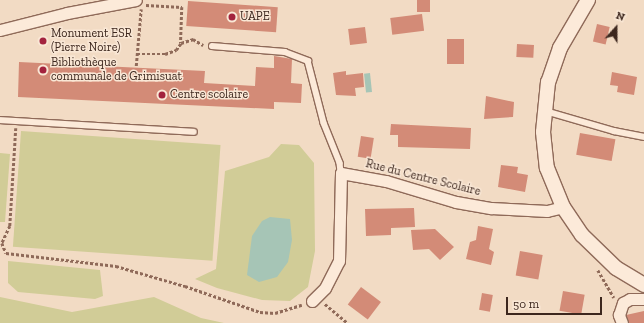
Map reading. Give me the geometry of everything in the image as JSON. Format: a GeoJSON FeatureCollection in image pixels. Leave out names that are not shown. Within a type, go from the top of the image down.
{"type":"FeatureCollection","features":[{"type":"Feature","properties":{"kind":"street"},"geometry":{"type":"LineString","coordinates":[[0,30],[23,27],[136,0]]}},
{"type":"Feature","properties":{"kind":"street"},"geometry":{"type":"LineString","coordinates":[[588,0],[567,36],[553,65],[543,111],[547,168],[563,207],[582,236],[602,257],[644,285]]}},
{"type":"Feature","properties":{"kind":"street"},"geometry":{"type":"LineString","coordinates":[[315,299],[333,276],[339,261],[341,173]]}},
{"type":"Feature","properties":{"kind":"street","name":"Rue du Centre Scolaire"},"geometry":{"type":"LineString","coordinates":[[341,173],[386,181],[456,202],[491,208],[548,211],[563,207]]}},
{"type":"Feature","properties":{"kind":"street"},"geometry":{"type":"LineString","coordinates":[[622,323],[619,315],[622,306],[630,299],[644,299]]}},
{"type":"Feature","properties":{"kind":"lane"},"geometry":{"type":"LineString","coordinates":[[212,46],[285,52],[308,61],[324,123],[340,163],[341,173]]}},
{"type":"Feature","properties":{"kind":"lane"},"geometry":{"type":"LineString","coordinates":[[543,111],[644,137]]}},
{"type":"Feature","properties":{"kind":"lane"},"geometry":{"type":"LineString","coordinates":[[0,120],[194,132]]}},
{"type":"Feature","properties":{"kind":"path"},"geometry":{"type":"LineString","coordinates":[[136,66],[141,5],[182,7],[181,43],[176,50],[164,54],[137,54]]}},
{"type":"Feature","properties":{"kind":"path"},"geometry":{"type":"LineString","coordinates":[[181,43],[193,39],[204,46]]}},
{"type":"Feature","properties":{"kind":"path"},"geometry":{"type":"LineString","coordinates":[[16,121],[10,226],[2,244],[6,253],[116,266],[185,286],[260,312],[275,313],[315,299],[348,323]]}},
{"type":"Feature","properties":{"kind":"path"},"geometry":{"type":"LineString","coordinates":[[599,265],[599,273],[603,282],[622,306]]}},
{"type":"Feature","properties":{"kind":"shaded area"},"geometry":{"type":"Polygon","coordinates":[[[370,73],[372,92],[366,93],[364,74],[370,73]]]}},
{"type":"Feature","properties":{"kind":"shaded area"},"geometry":{"type":"Polygon","coordinates":[[[21,131],[221,145],[212,261],[13,247],[21,131]]]}},
{"type":"Feature","properties":{"kind":"shaded area"},"geometry":{"type":"Polygon","coordinates":[[[281,144],[299,145],[314,163],[315,251],[308,287],[290,301],[262,300],[217,288],[195,279],[216,269],[225,171],[269,157],[281,144]]]}},
{"type":"Feature","properties":{"kind":"shaded area"},"geometry":{"type":"Polygon","coordinates":[[[0,153],[10,154],[5,222],[0,222],[0,153]]]}},
{"type":"Feature","properties":{"kind":"shaded area"},"geometry":{"type":"Polygon","coordinates":[[[270,217],[290,219],[292,240],[288,262],[277,277],[259,282],[247,275],[252,236],[262,221],[270,217]]]}},
{"type":"Feature","properties":{"kind":"shaded area"},"geometry":{"type":"Polygon","coordinates":[[[8,261],[100,270],[103,296],[95,299],[18,292],[8,283],[8,261]]]}},
{"type":"Feature","properties":{"kind":"shaded area"},"geometry":{"type":"Polygon","coordinates":[[[0,297],[72,312],[154,297],[201,318],[224,323],[0,323],[0,297]]]}},
{"type":"Feature","properties":{"kind":"building"},"geometry":{"type":"Polygon","coordinates":[[[417,0],[430,0],[430,12],[417,12],[417,0]]]}},
{"type":"Feature","properties":{"kind":"building","name":"UAPE"},"geometry":{"type":"Polygon","coordinates":[[[188,1],[278,7],[276,32],[186,26],[188,1]]]}},
{"type":"Feature","properties":{"kind":"building"},"geometry":{"type":"Polygon","coordinates":[[[422,14],[424,31],[392,35],[390,18],[422,14]]]}},
{"type":"Feature","properties":{"kind":"building"},"geometry":{"type":"Polygon","coordinates":[[[597,24],[610,27],[606,44],[593,42],[597,24]]]}},
{"type":"Feature","properties":{"kind":"building"},"geometry":{"type":"Polygon","coordinates":[[[365,27],[367,43],[350,45],[348,29],[365,27]]]}},
{"type":"Feature","properties":{"kind":"building"},"geometry":{"type":"Polygon","coordinates":[[[447,39],[464,39],[464,64],[447,64],[447,39]]]}},
{"type":"Feature","properties":{"kind":"building"},"geometry":{"type":"Polygon","coordinates":[[[517,44],[534,45],[533,58],[516,57],[517,44]]]}},
{"type":"Feature","properties":{"kind":"building"},"geometry":{"type":"Polygon","coordinates":[[[274,56],[292,59],[291,83],[302,84],[301,103],[274,102],[274,109],[18,97],[19,62],[205,71],[204,83],[255,86],[256,67],[274,68],[274,56]]]}},
{"type":"Feature","properties":{"kind":"building"},"geometry":{"type":"Polygon","coordinates":[[[346,71],[346,75],[363,73],[364,87],[355,88],[356,96],[336,95],[333,73],[346,71]]]}},
{"type":"Feature","properties":{"kind":"building"},"geometry":{"type":"Polygon","coordinates":[[[612,72],[637,77],[634,95],[617,92],[618,86],[610,85],[612,72]]]}},
{"type":"Feature","properties":{"kind":"building"},"geometry":{"type":"Polygon","coordinates":[[[486,96],[514,102],[513,117],[484,119],[486,96]]]}},
{"type":"Feature","properties":{"kind":"building"},"geometry":{"type":"Polygon","coordinates":[[[391,124],[471,128],[470,149],[398,147],[398,135],[390,135],[391,124]]]}},
{"type":"Feature","properties":{"kind":"building"},"geometry":{"type":"Polygon","coordinates":[[[580,133],[615,139],[612,161],[576,155],[580,133]]]}},
{"type":"Feature","properties":{"kind":"building"},"geometry":{"type":"Polygon","coordinates":[[[361,136],[374,138],[371,159],[358,157],[361,136]]]}},
{"type":"Feature","properties":{"kind":"building"},"geometry":{"type":"Polygon","coordinates":[[[501,165],[518,167],[517,173],[528,175],[525,192],[498,187],[501,165]]]}},
{"type":"Feature","properties":{"kind":"building"},"geometry":{"type":"Polygon","coordinates":[[[414,208],[415,227],[391,228],[391,235],[366,236],[365,209],[414,208]]]}},
{"type":"Feature","properties":{"kind":"building"},"geometry":{"type":"Polygon","coordinates":[[[478,226],[493,229],[489,249],[494,252],[491,265],[466,259],[470,242],[476,240],[478,226]]]}},
{"type":"Feature","properties":{"kind":"building"},"geometry":{"type":"Polygon","coordinates":[[[435,229],[454,247],[440,260],[429,249],[413,250],[411,230],[435,229]]]}},
{"type":"Feature","properties":{"kind":"building"},"geometry":{"type":"Polygon","coordinates":[[[520,251],[543,255],[538,280],[516,276],[520,251]]]}},
{"type":"Feature","properties":{"kind":"building"},"geometry":{"type":"Polygon","coordinates":[[[361,287],[381,302],[368,320],[348,305],[361,287]]]}},
{"type":"Feature","properties":{"kind":"building"},"geometry":{"type":"Polygon","coordinates":[[[563,291],[585,295],[581,315],[560,311],[563,291]]]}},
{"type":"Feature","properties":{"kind":"building"},"geometry":{"type":"Polygon","coordinates":[[[482,293],[493,295],[490,312],[479,310],[482,293]]]}},
{"type":"Feature","properties":{"kind":"building"},"geometry":{"type":"Polygon","coordinates":[[[644,311],[644,323],[629,323],[626,315],[644,311]]]}},
{"type":"Feature","properties":{"kind":"place","name":"UAPE"},"geometry":{"type":"Point","coordinates":[232,17]}},
{"type":"Feature","properties":{"kind":"place","name":"Monument ESR (Pierre Noire)"},"geometry":{"type":"Point","coordinates":[43,41]}},
{"type":"Feature","properties":{"kind":"place","name":"Bibliothèque communale de Grimisuat"},"geometry":{"type":"Point","coordinates":[43,70]}},
{"type":"Feature","properties":{"kind":"place","name":"Centre scolaire"},"geometry":{"type":"Point","coordinates":[162,95]}}]}
